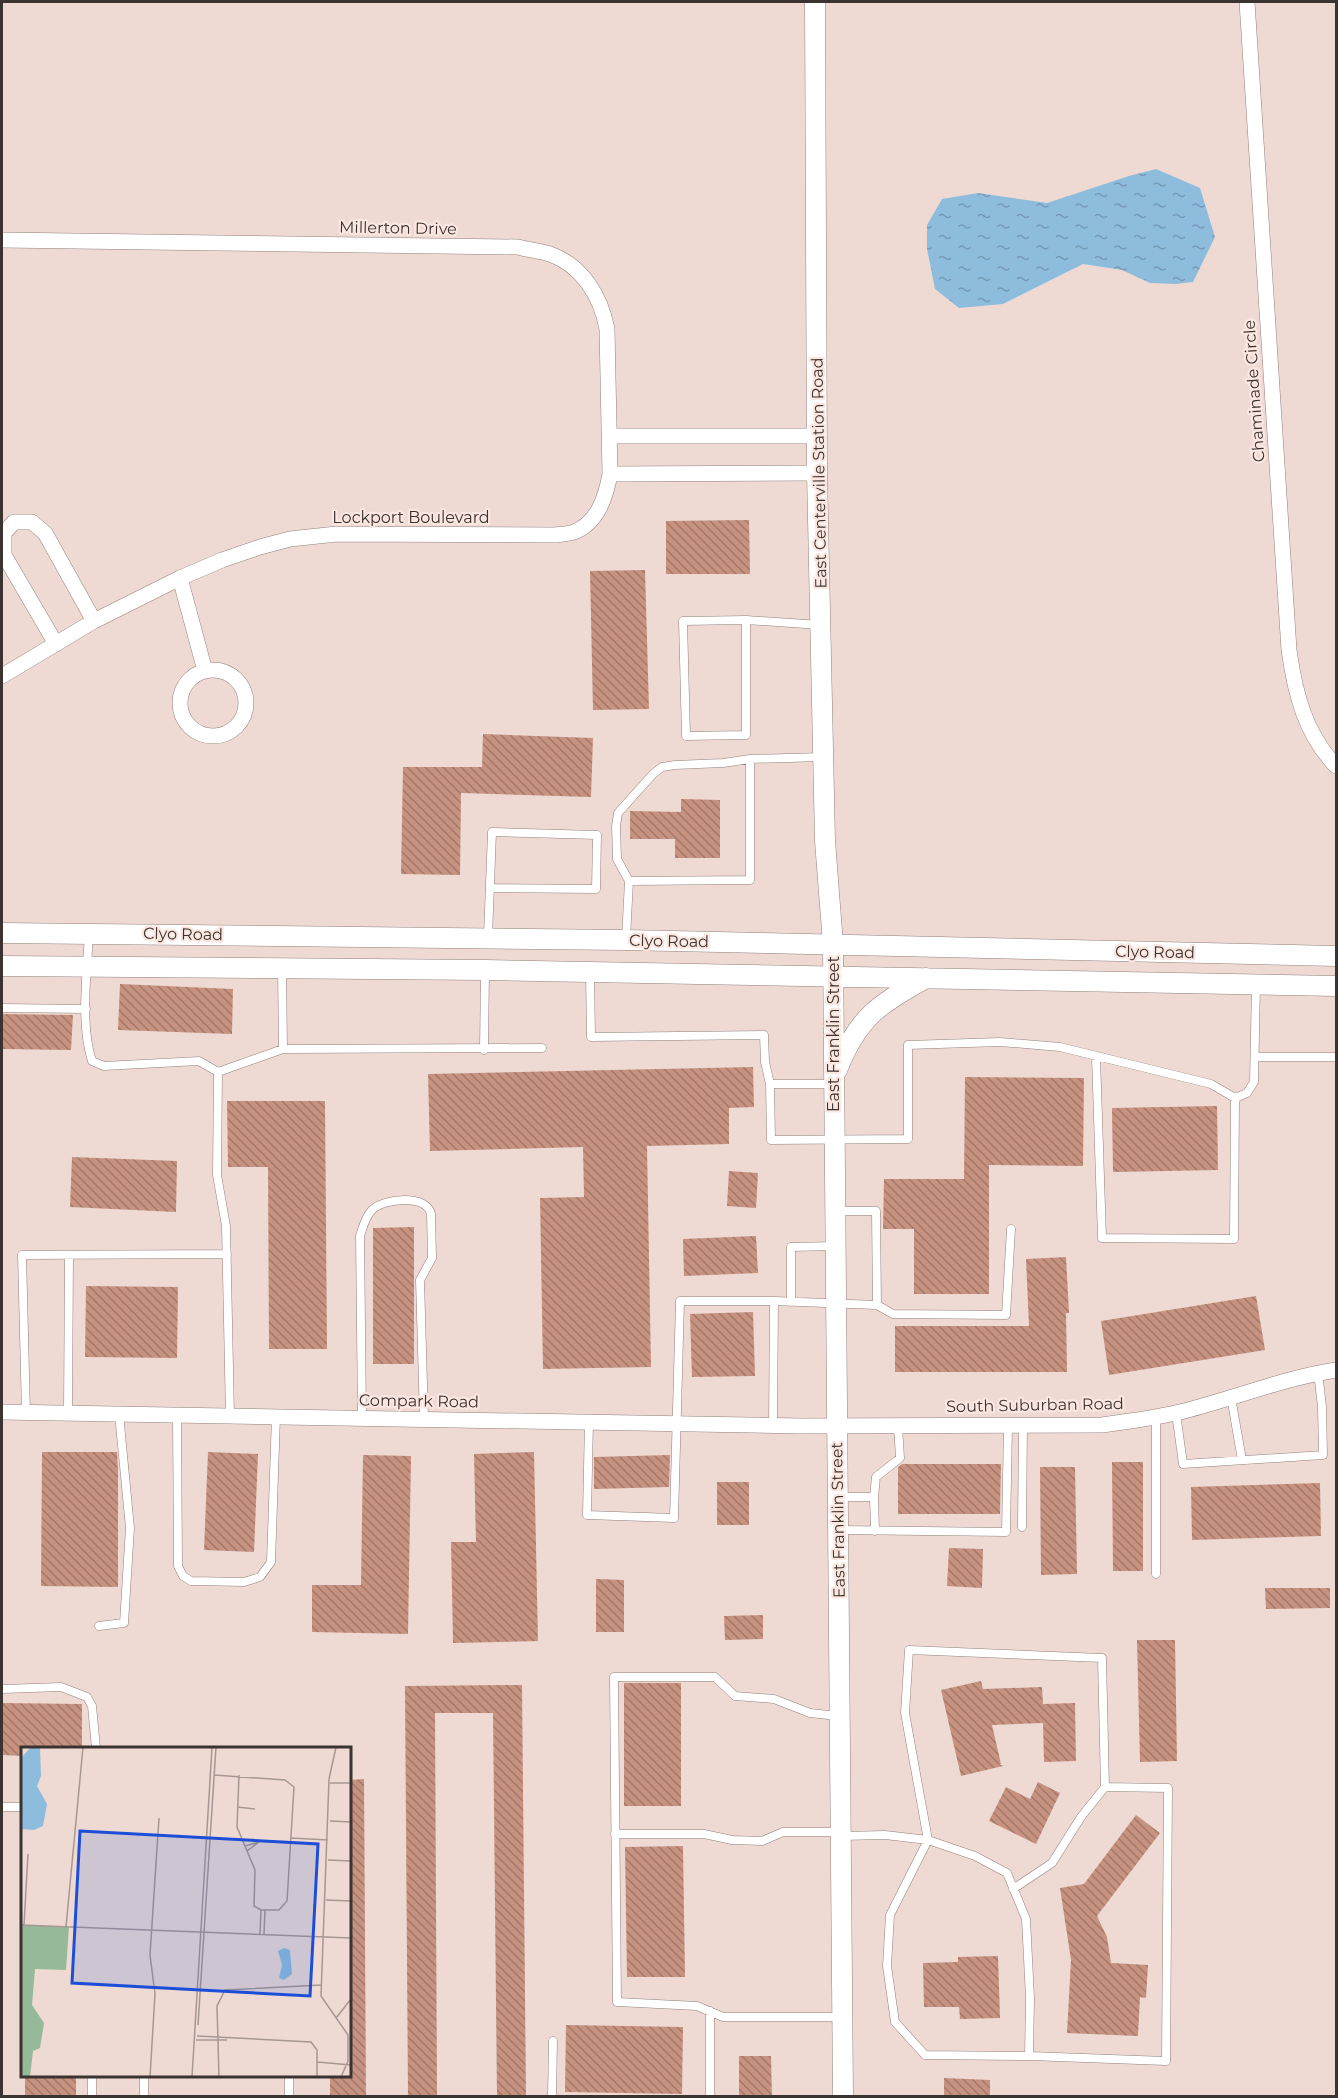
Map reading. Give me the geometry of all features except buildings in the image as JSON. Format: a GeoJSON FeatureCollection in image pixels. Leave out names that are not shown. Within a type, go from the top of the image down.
{"type":"FeatureCollection","features":[{"type":"Feature","properties":{"kind":"street","name":"East Centerville Station Road"},"geometry":{"type":"LineString","coordinates":[[815,2],[817,473],[825,841],[833,944]]}},
{"type":"Feature","properties":{"kind":"street","name":"Chaminade Circle"},"geometry":{"type":"LineString","coordinates":[[1247,2],[1289,650],[1293,678],[1303,715],[1323,752],[1336,765]]}},
{"type":"Feature","properties":{"kind":"street","name":"Millerton Drive"},"geometry":{"type":"LineString","coordinates":[[2,240],[518,247],[550,254],[566,262],[581,274],[594,290],[604,311],[607,329],[610,474]]}},
{"type":"Feature","properties":{"kind":"street"},"geometry":{"type":"LineString","coordinates":[[610,436],[817,436]]}},
{"type":"Feature","properties":{"kind":"street"},"geometry":{"type":"LineString","coordinates":[[610,474],[817,473]]}},
{"type":"Feature","properties":{"kind":"street","name":"Lockport Boulevard"},"geometry":{"type":"LineString","coordinates":[[2,676],[94,621],[180,578],[222,560],[290,539],[337,534],[555,535],[573,532],[583,527],[598,510],[606,496],[610,474]]}},
{"type":"Feature","properties":{"kind":"street"},"geometry":{"type":"LineString","coordinates":[[56,644],[3,555],[4,533],[14,522],[32,522],[45,533],[94,621]]}},
{"type":"Feature","properties":{"kind":"street"},"geometry":{"type":"LineString","coordinates":[[180,578],[205,671]]}},
{"type":"Feature","properties":{"kind":"street"},"geometry":{"type":"LineString","coordinates":[[205,671],[226,672],[235,678],[246,697],[246,708],[242,718],[226,733],[215,735],[195,730],[187,723],[182,713],[182,692],[195,675],[205,671]]}},
{"type":"Feature","properties":{"kind":"street","name":"Clyo Road"},"geometry":{"type":"LineString","coordinates":[[2,933],[626,940],[1336,956]]}},
{"type":"Feature","properties":{"kind":"street","name":"East Franklin Street"},"geometry":{"type":"LineString","coordinates":[[833,944],[843,2097]]}},
{"type":"Feature","properties":{"kind":"street","name":"Clyo Road"},"geometry":{"type":"LineString","coordinates":[[2,966],[485,970],[1336,986]]}},
{"type":"Feature","properties":{"kind":"street"},"geometry":{"type":"LineString","coordinates":[[833,1082],[847,1045],[865,1019],[886,1001],[926,978]]}},
{"type":"Feature","properties":{"kind":"street","name":"South Suburban Road"},"geometry":{"type":"LineString","coordinates":[[837,1426],[1102,1425],[1176,1413],[1318,1372],[1336,1370]]}},
{"type":"Feature","properties":{"kind":"street","name":"Compark Road"},"geometry":{"type":"LineString","coordinates":[[2,1412],[837,1426]]}},
{"type":"Feature","properties":{"kind":"lane"},"geometry":{"type":"LineString","coordinates":[[746,620],[746,735],[686,736],[683,621],[746,620],[822,625]]}},
{"type":"Feature","properties":{"kind":"lane"},"geometry":{"type":"LineString","coordinates":[[626,940],[629,881],[617,860],[618,813],[653,774],[662,767],[675,765],[723,763],[750,759],[824,757]]}},
{"type":"Feature","properties":{"kind":"lane"},"geometry":{"type":"LineString","coordinates":[[629,881],[750,880],[750,759]]}},
{"type":"Feature","properties":{"kind":"lane"},"geometry":{"type":"LineString","coordinates":[[488,938],[492,832],[597,835],[596,889],[490,888]]}},
{"type":"Feature","properties":{"kind":"lane"},"geometry":{"type":"LineString","coordinates":[[89,933],[86,1009],[88,1049],[92,1061],[104,1066],[199,1061],[218,1072],[283,1049],[542,1048]]}},
{"type":"Feature","properties":{"kind":"lane"},"geometry":{"type":"LineString","coordinates":[[282,970],[283,1049]]}},
{"type":"Feature","properties":{"kind":"lane"},"geometry":{"type":"LineString","coordinates":[[484,1050],[485,970]]}},
{"type":"Feature","properties":{"kind":"lane"},"geometry":{"type":"LineString","coordinates":[[590,973],[591,1037],[764,1035],[765,1062],[770,1084],[771,1140],[908,1139],[908,1045],[1000,1042],[1060,1047],[1211,1084],[1235,1098]]}},
{"type":"Feature","properties":{"kind":"lane"},"geometry":{"type":"LineString","coordinates":[[1235,1098],[1247,1093],[1254,1082],[1256,984]]}},
{"type":"Feature","properties":{"kind":"lane"},"geometry":{"type":"LineString","coordinates":[[2,1008],[86,1009]]}},
{"type":"Feature","properties":{"kind":"lane"},"geometry":{"type":"LineString","coordinates":[[1255,1056],[1336,1057]]}},
{"type":"Feature","properties":{"kind":"lane"},"geometry":{"type":"LineString","coordinates":[[1096,1057],[1102,1238],[1234,1239],[1235,1098]]}},
{"type":"Feature","properties":{"kind":"lane"},"geometry":{"type":"LineString","coordinates":[[218,1072],[217,1175],[226,1226],[230,1416]]}},
{"type":"Feature","properties":{"kind":"lane"},"geometry":{"type":"LineString","coordinates":[[770,1084],[833,1082]]}},
{"type":"Feature","properties":{"kind":"lane"},"geometry":{"type":"LineString","coordinates":[[362,1418],[360,1236],[364,1223],[372,1210],[390,1202],[412,1201],[424,1203],[430,1208],[431,1214],[432,1258],[420,1280],[424,1419]]}},
{"type":"Feature","properties":{"kind":"lane"},"geometry":{"type":"LineString","coordinates":[[834,1211],[876,1211],[877,1305]]}},
{"type":"Feature","properties":{"kind":"lane"},"geometry":{"type":"LineString","coordinates":[[589,1421],[587,1515],[674,1518],[680,1301],[877,1305],[893,1314],[1006,1316],[1011,1228]]}},
{"type":"Feature","properties":{"kind":"lane"},"geometry":{"type":"LineString","coordinates":[[791,1302],[791,1247],[835,1246]]}},
{"type":"Feature","properties":{"kind":"lane"},"geometry":{"type":"LineString","coordinates":[[26,1413],[22,1255],[227,1254]]}},
{"type":"Feature","properties":{"kind":"lane"},"geometry":{"type":"LineString","coordinates":[[68,1413],[69,1255]]}},
{"type":"Feature","properties":{"kind":"lane"},"geometry":{"type":"LineString","coordinates":[[772,1425],[774,1302]]}},
{"type":"Feature","properties":{"kind":"lane"},"geometry":{"type":"LineString","coordinates":[[1176,1413],[1183,1464],[1323,1455],[1322,1407],[1318,1372]]}},
{"type":"Feature","properties":{"kind":"lane"},"geometry":{"type":"LineString","coordinates":[[1231,1397],[1242,1460]]}},
{"type":"Feature","properties":{"kind":"lane"},"geometry":{"type":"LineString","coordinates":[[99,1626],[124,1623],[130,1528],[119,1414]]}},
{"type":"Feature","properties":{"kind":"lane"},"geometry":{"type":"LineString","coordinates":[[177,1415],[178,1566],[183,1576],[191,1581],[244,1582],[260,1577],[271,1562],[276,1416]]}},
{"type":"Feature","properties":{"kind":"lane"},"geometry":{"type":"LineString","coordinates":[[1156,1417],[1156,1574]]}},
{"type":"Feature","properties":{"kind":"lane"},"geometry":{"type":"LineString","coordinates":[[875,1531],[876,1477],[900,1458],[898,1426]]}},
{"type":"Feature","properties":{"kind":"lane"},"geometry":{"type":"LineString","coordinates":[[1016,1426],[1022,1527]]}},
{"type":"Feature","properties":{"kind":"lane"},"geometry":{"type":"LineString","coordinates":[[838,1530],[1006,1532],[1016,1426]]}},
{"type":"Feature","properties":{"kind":"lane"},"geometry":{"type":"LineString","coordinates":[[837,1497],[874,1497]]}},
{"type":"Feature","properties":{"kind":"lane"},"geometry":{"type":"LineString","coordinates":[[1013,1889],[1052,1863],[1081,1817],[1105,1787],[1102,1658],[909,1650],[905,1713],[928,1840],[890,1915],[887,1966],[895,2022],[925,2055],[1167,2061],[1168,1788],[1105,1787]]}},
{"type":"Feature","properties":{"kind":"lane"},"geometry":{"type":"LineString","coordinates":[[839,1716],[810,1713],[774,1699],[735,1696],[714,1677],[614,1677],[617,2002],[697,2006],[723,2017],[842,2017]]}},
{"type":"Feature","properties":{"kind":"lane"},"geometry":{"type":"LineString","coordinates":[[2,1689],[61,1687],[87,1696],[92,1706],[96,1747]]}},
{"type":"Feature","properties":{"kind":"lane"},"geometry":{"type":"LineString","coordinates":[[2,1807],[21,1807]]}},
{"type":"Feature","properties":{"kind":"lane"},"geometry":{"type":"LineString","coordinates":[[615,1834],[704,1834],[732,1840],[762,1841],[783,1832],[885,1835],[928,1840],[975,1856],[1007,1873],[1026,1919],[1030,1998],[1029,2056]]}},
{"type":"Feature","properties":{"kind":"lane"},"geometry":{"type":"LineString","coordinates":[[710,2011],[710,2097]]}},
{"type":"Feature","properties":{"kind":"lane"},"geometry":{"type":"LineString","coordinates":[[552,2097],[553,2042]]}},
{"type":"Feature","properties":{"kind":"lane"},"geometry":{"type":"LineString","coordinates":[[92,2077],[92,2097]]}},
{"type":"Feature","properties":{"kind":"lane"},"geometry":{"type":"LineString","coordinates":[[144,2077],[144,2097]]}},
{"type":"Feature","properties":{"kind":"lane"},"geometry":{"type":"LineString","coordinates":[[289,2077],[290,2097]]}},
{"type":"Feature","properties":{"kind":"water"},"geometry":{"type":"Polygon","coordinates":[[[1156,169],[1200,188],[1215,237],[1193,282],[1150,283],[1122,270],[1083,264],[1003,304],[959,308],[935,289],[927,249],[927,225],[942,199],[978,193],[1047,203],[1156,169]]]}}]}
